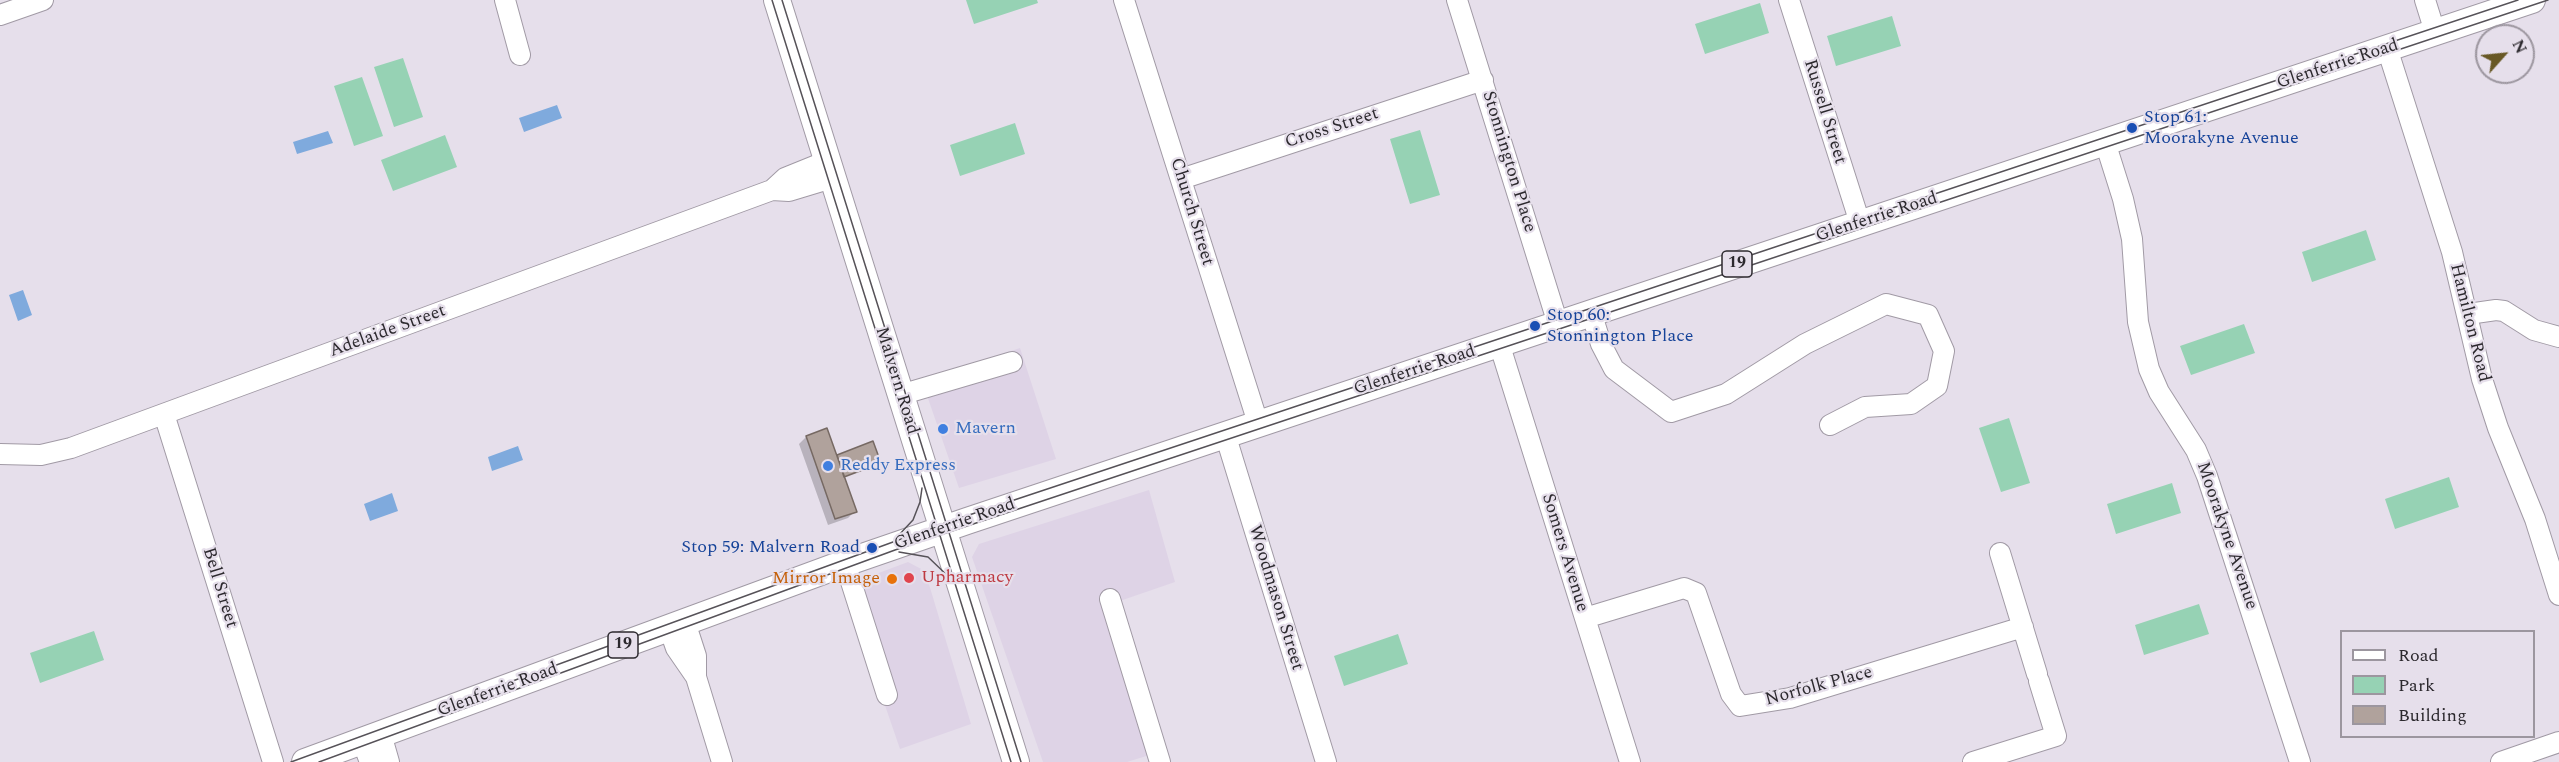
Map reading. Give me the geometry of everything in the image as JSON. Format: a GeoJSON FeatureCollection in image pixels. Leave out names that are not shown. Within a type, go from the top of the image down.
{"type":"FeatureCollection","features":[{"type":"Feature","properties":{"kind":"main road","name":"Malvern Road"},"geometry":{"type":"LineString","coordinates":[[777,0],[1016,762]]}},
{"type":"Feature","properties":{"kind":"main road","name":"Glenferrie Road"},"geometry":{"type":"LineString","coordinates":[[305,762],[371,746],[677,625],[943,529],[2532,0]]}},
{"type":"Feature","properties":{"kind":"street"},"geometry":{"type":"LineString","coordinates":[[0,15],[43,0]]}},
{"type":"Feature","properties":{"kind":"street"},"geometry":{"type":"LineString","coordinates":[[505,0],[520,55]]}},
{"type":"Feature","properties":{"kind":"street","name":"Church Street"},"geometry":{"type":"LineString","coordinates":[[1125,0],[1258,423]]}},
{"type":"Feature","properties":{"kind":"street","name":"Stonnington Place"},"geometry":{"type":"LineString","coordinates":[[1457,0],[1558,324]]}},
{"type":"Feature","properties":{"kind":"street","name":"Russell Street"},"geometry":{"type":"LineString","coordinates":[[1789,0],[1860,224]]}},
{"type":"Feature","properties":{"kind":"street"},"geometry":{"type":"LineString","coordinates":[[2425,0],[2435,32]]}},
{"type":"Feature","properties":{"kind":"street","name":"Hamilton Road"},"geometry":{"type":"LineString","coordinates":[[2387,48],[2452,252],[2485,389],[2535,519],[2559,595]]}},
{"type":"Feature","properties":{"kind":"street","name":"Cross Street"},"geometry":{"type":"LineString","coordinates":[[1181,178],[1483,80]]}},
{"type":"Feature","properties":{"kind":"street","name":"Moorakyne Avenue"},"geometry":{"type":"LineString","coordinates":[[2105,142],[2123,198],[2132,239],[2138,322],[2149,369],[2159,392],[2196,450],[2207,476],[2300,762]]}},
{"type":"Feature","properties":{"kind":"street","name":"Adelaide Street"},"geometry":{"type":"LineString","coordinates":[[0,454],[22,456],[57,452],[772,190],[789,191],[830,170]]}},
{"type":"Feature","properties":{"kind":"street"},"geometry":{"type":"LineString","coordinates":[[1591,312],[1601,344],[1614,369],[1671,412],[1726,394],[1805,344],[1886,304],[1928,315],[1944,351],[1936,386],[1911,404],[1865,407],[1830,425]]}},
{"type":"Feature","properties":{"kind":"street"},"geometry":{"type":"LineString","coordinates":[[2468,314],[2504,311],[2534,330],[2559,337]]}},
{"type":"Feature","properties":{"kind":"street","name":"Somers Avenue"},"geometry":{"type":"LineString","coordinates":[[1499,343],[1630,762]]}},
{"type":"Feature","properties":{"kind":"street"},"geometry":{"type":"LineString","coordinates":[[900,395],[1012,362]]}},
{"type":"Feature","properties":{"kind":"street","name":"Bell Street"},"geometry":{"type":"LineString","coordinates":[[164,414],[273,762]]}},
{"type":"Feature","properties":{"kind":"street","name":"Woodmason Street"},"geometry":{"type":"LineString","coordinates":[[1225,434],[1326,762]]}},
{"type":"Feature","properties":{"kind":"street"},"geometry":{"type":"LineString","coordinates":[[1973,762],[2056,736],[2000,553]]}},
{"type":"Feature","properties":{"kind":"street"},"geometry":{"type":"LineString","coordinates":[[845,563],[887,695]]}},
{"type":"Feature","properties":{"kind":"street","name":"Norfolk Place"},"geometry":{"type":"LineString","coordinates":[[1585,618],[1684,588],[1696,593],[1731,694],[1740,706],[1790,698],[2023,627]]}},
{"type":"Feature","properties":{"kind":"street"},"geometry":{"type":"LineString","coordinates":[[1110,598],[1160,762]]}},
{"type":"Feature","properties":{"kind":"street"},"geometry":{"type":"LineString","coordinates":[[677,625],[676,648],[696,678],[722,762]]}},
{"type":"Feature","properties":{"kind":"street"},"geometry":{"type":"LineString","coordinates":[[2501,762],[2559,742]]}},
{"type":"Feature","properties":{"kind":"street"},"geometry":{"type":"LineString","coordinates":[[371,746],[389,762]]}},
{"type":"Feature","properties":{"kind":"shaded area"},"geometry":{"type":"Polygon","coordinates":[[[1020,348],[1056,459],[959,488],[922,381],[1020,348]]]}},
{"type":"Feature","properties":{"kind":"shaded area"},"geometry":{"type":"Polygon","coordinates":[[[1149,490],[1175,582],[1111,604],[1159,752],[1127,762],[1043,762],[972,557],[979,544],[1149,490]]]}},
{"type":"Feature","properties":{"kind":"shaded area"},"geometry":{"type":"Polygon","coordinates":[[[908,562],[925,571],[971,724],[900,749],[844,586],[908,562]]]}},
{"type":"Feature","properties":{"kind":"green space"},"geometry":{"type":"Polygon","coordinates":[[[966,0],[1037,0],[1038,3],[974,24],[966,0]]]}},
{"type":"Feature","properties":{"kind":"green space"},"geometry":{"type":"Polygon","coordinates":[[[1760,3],[1769,33],[1705,54],[1695,24],[1760,3]]]}},
{"type":"Feature","properties":{"kind":"green space"},"geometry":{"type":"Polygon","coordinates":[[[1892,16],[1901,46],[1836,66],[1827,36],[1892,16]]]}},
{"type":"Feature","properties":{"kind":"green space"},"geometry":{"type":"Polygon","coordinates":[[[403,58],[423,117],[394,127],[374,67],[403,58]]]}},
{"type":"Feature","properties":{"kind":"green space"},"geometry":{"type":"Polygon","coordinates":[[[362,77],[383,136],[354,146],[334,86],[362,77]]]}},
{"type":"Feature","properties":{"kind":"green space"},"geometry":{"type":"Polygon","coordinates":[[[1015,123],[1025,154],[960,176],[950,145],[1015,123]]]}},
{"type":"Feature","properties":{"kind":"green space"},"geometry":{"type":"Polygon","coordinates":[[[1420,130],[1440,195],[1410,204],[1390,139],[1420,130]]]}},
{"type":"Feature","properties":{"kind":"green space"},"geometry":{"type":"Polygon","coordinates":[[[445,135],[457,167],[393,191],[381,160],[445,135]]]}},
{"type":"Feature","properties":{"kind":"green space"},"geometry":{"type":"Polygon","coordinates":[[[2366,230],[2376,260],[2312,282],[2302,252],[2366,230]]]}},
{"type":"Feature","properties":{"kind":"green space"},"geometry":{"type":"Polygon","coordinates":[[[2244,324],[2255,353],[2191,375],[2180,346],[2244,324]]]}},
{"type":"Feature","properties":{"kind":"green space"},"geometry":{"type":"Polygon","coordinates":[[[2009,418],[2030,483],[2001,492],[1979,428],[2009,418]]]}},
{"type":"Feature","properties":{"kind":"green space"},"geometry":{"type":"Polygon","coordinates":[[[2449,477],[2459,507],[2395,529],[2385,499],[2449,477]]]}},
{"type":"Feature","properties":{"kind":"green space"},"geometry":{"type":"Polygon","coordinates":[[[2172,483],[2181,513],[2116,534],[2107,504],[2172,483]]]}},
{"type":"Feature","properties":{"kind":"green space"},"geometry":{"type":"Polygon","coordinates":[[[2199,604],[2209,634],[2144,655],[2135,625],[2199,604]]]}},
{"type":"Feature","properties":{"kind":"green space"},"geometry":{"type":"Polygon","coordinates":[[[94,631],[104,660],[40,683],[30,653],[94,631]]]}},
{"type":"Feature","properties":{"kind":"green space"},"geometry":{"type":"Polygon","coordinates":[[[1398,634],[1408,664],[1344,686],[1334,656],[1398,634]]]}},
{"type":"Feature","properties":{"kind":"water"},"geometry":{"type":"Polygon","coordinates":[[[557,105],[562,118],[524,132],[519,118],[557,105]]]}},
{"type":"Feature","properties":{"kind":"water"},"geometry":{"type":"Polygon","coordinates":[[[328,131],[333,143],[297,154],[293,142],[328,131]]]}},
{"type":"Feature","properties":{"kind":"water"},"geometry":{"type":"Polygon","coordinates":[[[23,290],[32,315],[18,321],[9,295],[23,290]]]}},
{"type":"Feature","properties":{"kind":"water"},"geometry":{"type":"Polygon","coordinates":[[[518,446],[523,460],[492,471],[488,457],[518,446]]]}},
{"type":"Feature","properties":{"kind":"water"},"geometry":{"type":"Polygon","coordinates":[[[392,493],[398,511],[370,521],[364,504],[392,493]]]}},
{"type":"Feature","properties":{"kind":"building","name":"Reddy Express"},"geometry":{"type":"Polygon","coordinates":[[[827,428],[857,512],[835,519],[806,436],[827,428]]]}},
{"type":"Feature","properties":{"kind":"building"},"geometry":{"type":"Polygon","coordinates":[[[873,441],[881,463],[844,477],[837,455],[873,441]]]}},
{"type":"Feature","properties":{"kind":"tram line"},"geometry":{"type":"LineString","coordinates":[[772,0],[1011,762]]}},
{"type":"Feature","properties":{"kind":"tram line"},"geometry":{"type":"LineString","coordinates":[[782,0],[1021,762]]}},
{"type":"Feature","properties":{"kind":"tram line"},"geometry":{"type":"LineString","coordinates":[[291,762],[945,523],[2518,0]]}},
{"type":"Feature","properties":{"kind":"tram line"},"geometry":{"type":"LineString","coordinates":[[319,762],[895,550],[2548,0]]}},
{"type":"Feature","properties":{"kind":"tram line"},"geometry":{"type":"LineString","coordinates":[[897,537],[913,520],[920,502],[922,488]]}},
{"type":"Feature","properties":{"kind":"tram line"},"geometry":{"type":"LineString","coordinates":[[899,552],[928,557],[950,578]]}},
{"type":"Feature","properties":{"kind":"place","name":"Stop 61: Moorakyne Avenue"},"geometry":{"type":"Point","coordinates":[2132,128]}},
{"type":"Feature","properties":{"kind":"place","name":"Stop 60: Stonnington Place"},"geometry":{"type":"Point","coordinates":[1535,326]}},
{"type":"Feature","properties":{"kind":"place","name":"Mavern"},"geometry":{"type":"Point","coordinates":[943,429]}},
{"type":"Feature","properties":{"kind":"place","name":"Reddy Express"},"geometry":{"type":"Point","coordinates":[828,466]}},
{"type":"Feature","properties":{"kind":"place","name":"Stop 59: Malvern Road"},"geometry":{"type":"Point","coordinates":[872,548]}},
{"type":"Feature","properties":{"kind":"place","name":"Upharmacy"},"geometry":{"type":"Point","coordinates":[909,578]}},
{"type":"Feature","properties":{"kind":"place","name":"Mirror Image"},"geometry":{"type":"Point","coordinates":[892,579]}}]}
